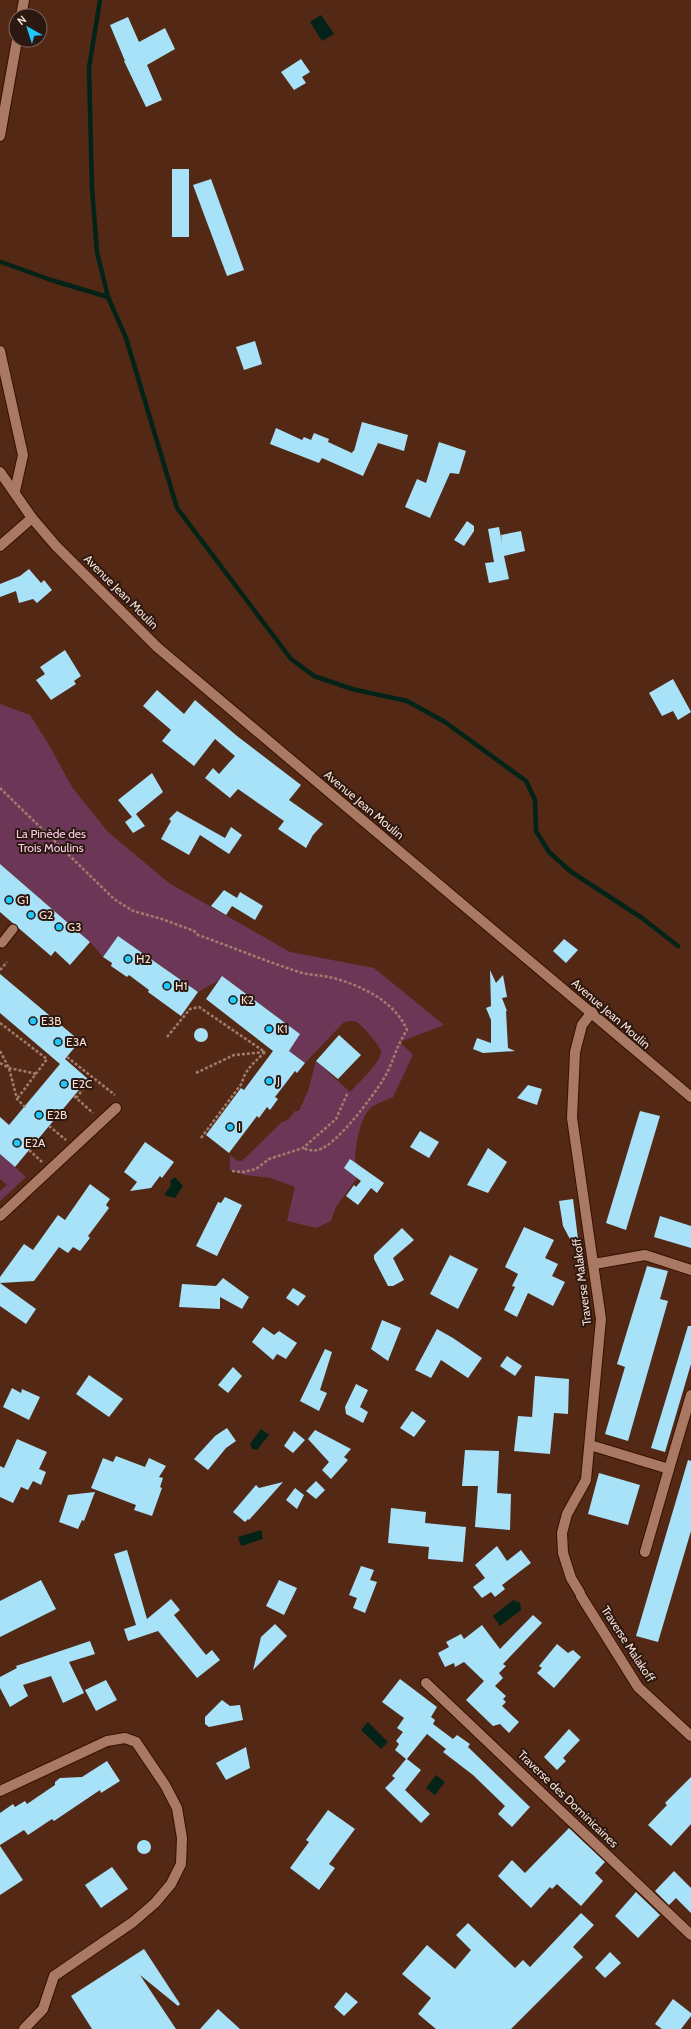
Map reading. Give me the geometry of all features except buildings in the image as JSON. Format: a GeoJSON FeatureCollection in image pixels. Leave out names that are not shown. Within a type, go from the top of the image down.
{"type":"FeatureCollection","features":[{"type":"Feature","properties":{"kind":"street"},"geometry":{"type":"LineString","coordinates":[[0,136],[16,48]]}},
{"type":"Feature","properties":{"kind":"street"},"geometry":{"type":"LineString","coordinates":[[0,351],[23,455],[14,491]]}},
{"type":"Feature","properties":{"kind":"street","name":"Avenue Jean Moulin"},"geometry":{"type":"LineString","coordinates":[[0,472],[32,518],[56,546],[157,647],[542,973],[592,1012],[691,1097]]}},
{"type":"Feature","properties":{"kind":"street"},"geometry":{"type":"LineString","coordinates":[[0,546],[32,518]]}},
{"type":"Feature","properties":{"kind":"street","name":"Traverse Malakoff"},"geometry":{"type":"LineString","coordinates":[[592,1012],[582,1025],[575,1052],[572,1118],[576,1158],[594,1264],[601,1319],[586,1480],[567,1514],[562,1533],[563,1553],[572,1578],[638,1687],[691,1736]]}},
{"type":"Feature","properties":{"kind":"street"},"geometry":{"type":"LineString","coordinates":[[0,1215],[116,1102]]}},
{"type":"Feature","properties":{"kind":"street"},"geometry":{"type":"LineString","coordinates":[[594,1264],[645,1255],[691,1270]]}},
{"type":"Feature","properties":{"kind":"street"},"geometry":{"type":"LineString","coordinates":[[645,1552],[691,1395]]}},
{"type":"Feature","properties":{"kind":"street"},"geometry":{"type":"LineString","coordinates":[[590,1445],[669,1468]]}},
{"type":"Feature","properties":{"kind":"street","name":"Traverse des Dominicaines"},"geometry":{"type":"LineString","coordinates":[[426,1683],[691,1934]]}},
{"type":"Feature","properties":{"kind":"street"},"geometry":{"type":"LineString","coordinates":[[0,1791],[107,1741],[125,1738],[136,1742],[165,1785],[177,1808],[182,1838],[181,1864],[171,1884],[155,1903],[134,1922],[54,1976],[43,2009],[24,2029]]}},
{"type":"Feature","properties":{"kind":"lane"},"geometry":{"type":"LineString","coordinates":[[2,943],[13,929]]}},
{"type":"Feature","properties":{"kind":"path"},"geometry":{"type":"LineString","coordinates":[[0,788],[114,900],[133,911],[162,919],[250,955],[300,972],[330,977],[371,992],[402,1018],[407,1030],[401,1039],[383,1080],[341,1133],[319,1150],[308,1150],[303,1148]]}},
{"type":"Feature","properties":{"kind":"path"},"geometry":{"type":"LineString","coordinates":[[0,970],[7,962]]}},
{"type":"Feature","properties":{"kind":"path"},"geometry":{"type":"LineString","coordinates":[[167,1036],[190,1009],[199,1007],[265,1052]]}},
{"type":"Feature","properties":{"kind":"path"},"geometry":{"type":"LineString","coordinates":[[0,1023],[47,1060],[17,1099]]}},
{"type":"Feature","properties":{"kind":"path"},"geometry":{"type":"LineString","coordinates":[[0,1052],[10,1068],[17,1099],[25,1107]]}},
{"type":"Feature","properties":{"kind":"path"},"geometry":{"type":"LineString","coordinates":[[196,1073],[230,1056],[265,1052]]}},
{"type":"Feature","properties":{"kind":"path"},"geometry":{"type":"LineString","coordinates":[[201,1138],[242,1084],[249,1067],[265,1052]]}},
{"type":"Feature","properties":{"kind":"path"},"geometry":{"type":"LineString","coordinates":[[67,1057],[116,1102]]}},
{"type":"Feature","properties":{"kind":"path"},"geometry":{"type":"LineString","coordinates":[[0,1063],[10,1068],[37,1074]]}},
{"type":"Feature","properties":{"kind":"path"},"geometry":{"type":"LineString","coordinates":[[88,1083],[75,1097],[93,1113]]}},
{"type":"Feature","properties":{"kind":"path"},"geometry":{"type":"LineString","coordinates":[[232,1171],[244,1172],[256,1169],[269,1159],[303,1148],[336,1119],[348,1092]]}},
{"type":"Feature","properties":{"kind":"path"},"geometry":{"type":"LineString","coordinates":[[49,1126],[66,1140]]}},
{"type":"Feature","properties":{"kind":"path"},"geometry":{"type":"LineString","coordinates":[[29,1150],[43,1163]]}},
{"type":"Feature","properties":{"kind":"green space","name":"La Pinède des Trois Moulins"},"geometry":{"type":"Polygon","coordinates":[[[0,704],[30,715],[49,745],[72,787],[108,832],[169,883],[290,952],[374,968],[444,1025],[400,1042],[413,1055],[393,1097],[373,1106],[368,1110],[365,1116],[359,1132],[355,1155],[355,1161],[360,1166],[360,1174],[336,1207],[331,1221],[316,1228],[287,1221],[295,1187],[271,1178],[244,1175],[230,1170],[230,1155],[238,1161],[242,1161],[282,1122],[288,1120],[295,1111],[299,1111],[308,1091],[316,1061],[350,1092],[377,1062],[381,1052],[379,1046],[368,1032],[358,1023],[352,1021],[347,1022],[343,1023],[305,1063],[289,1051],[300,1034],[222,977],[218,981],[198,992],[118,936],[103,957],[90,942],[0,864],[0,704]]]}},
{"type":"Feature","properties":{"kind":"green space"},"geometry":{"type":"Polygon","coordinates":[[[0,1154],[26,1177],[0,1201],[0,1191],[7,1185],[0,1179],[0,1154]]]}},
{"type":"Feature","properties":{"kind":"shaded area"},"geometry":{"type":"Polygon","coordinates":[[[321,15],[334,34],[322,41],[310,22],[321,15]]]}},
{"type":"Feature","properties":{"kind":"shaded area"},"geometry":{"type":"Polygon","coordinates":[[[175,1177],[183,1186],[175,1198],[164,1195],[171,1185],[170,1181],[175,1177]]]}},
{"type":"Feature","properties":{"kind":"shaded area"},"geometry":{"type":"Polygon","coordinates":[[[261,1429],[269,1435],[257,1450],[252,1449],[250,1444],[261,1429]]]}},
{"type":"Feature","properties":{"kind":"shaded area"},"geometry":{"type":"Polygon","coordinates":[[[261,1530],[263,1539],[241,1546],[238,1537],[261,1530]]]}},
{"type":"Feature","properties":{"kind":"shaded area"},"geometry":{"type":"Polygon","coordinates":[[[513,1600],[520,1603],[521,1610],[500,1626],[493,1616],[513,1600]]]}},
{"type":"Feature","properties":{"kind":"shaded area"},"geometry":{"type":"Polygon","coordinates":[[[368,1722],[388,1742],[381,1749],[361,1730],[368,1722]]]}},
{"type":"Feature","properties":{"kind":"shaded area"},"geometry":{"type":"Polygon","coordinates":[[[436,1775],[445,1782],[435,1795],[426,1788],[436,1775]]]}},
{"type":"Feature","properties":{"kind":"waterway"},"geometry":{"type":"LineString","coordinates":[[100,0],[89,68],[92,188],[97,252],[108,297],[126,338],[177,508],[291,659],[314,676],[352,689],[407,701],[445,722],[526,781],[535,800],[536,831],[549,852],[570,871],[642,918],[678,946]]}},
{"type":"Feature","properties":{"kind":"waterway"},"geometry":{"type":"LineString","coordinates":[[1,262],[51,280],[108,297]]}},
{"type":"Feature","properties":{"kind":"place","name":"G1"},"geometry":{"type":"Point","coordinates":[9,900]}},
{"type":"Feature","properties":{"kind":"place","name":"G2"},"geometry":{"type":"Point","coordinates":[31,915]}},
{"type":"Feature","properties":{"kind":"place","name":"G3"},"geometry":{"type":"Point","coordinates":[59,927]}},
{"type":"Feature","properties":{"kind":"place","name":"H2"},"geometry":{"type":"Point","coordinates":[128,959]}},
{"type":"Feature","properties":{"kind":"place","name":"H1"},"geometry":{"type":"Point","coordinates":[167,986]}},
{"type":"Feature","properties":{"kind":"place","name":"K2"},"geometry":{"type":"Point","coordinates":[233,1000]}},
{"type":"Feature","properties":{"kind":"place","name":"E3B"},"geometry":{"type":"Point","coordinates":[33,1021]}},
{"type":"Feature","properties":{"kind":"place","name":"K1"},"geometry":{"type":"Point","coordinates":[269,1029]}},
{"type":"Feature","properties":{"kind":"place","name":"E3A"},"geometry":{"type":"Point","coordinates":[58,1042]}},
{"type":"Feature","properties":{"kind":"place","name":"J"},"geometry":{"type":"Point","coordinates":[269,1081]}},
{"type":"Feature","properties":{"kind":"place","name":"E2C"},"geometry":{"type":"Point","coordinates":[64,1084]}},
{"type":"Feature","properties":{"kind":"place","name":"E2B"},"geometry":{"type":"Point","coordinates":[39,1115]}},
{"type":"Feature","properties":{"kind":"place","name":"I"},"geometry":{"type":"Point","coordinates":[230,1127]}},
{"type":"Feature","properties":{"kind":"place","name":"E2A"},"geometry":{"type":"Point","coordinates":[17,1143]}}]}
